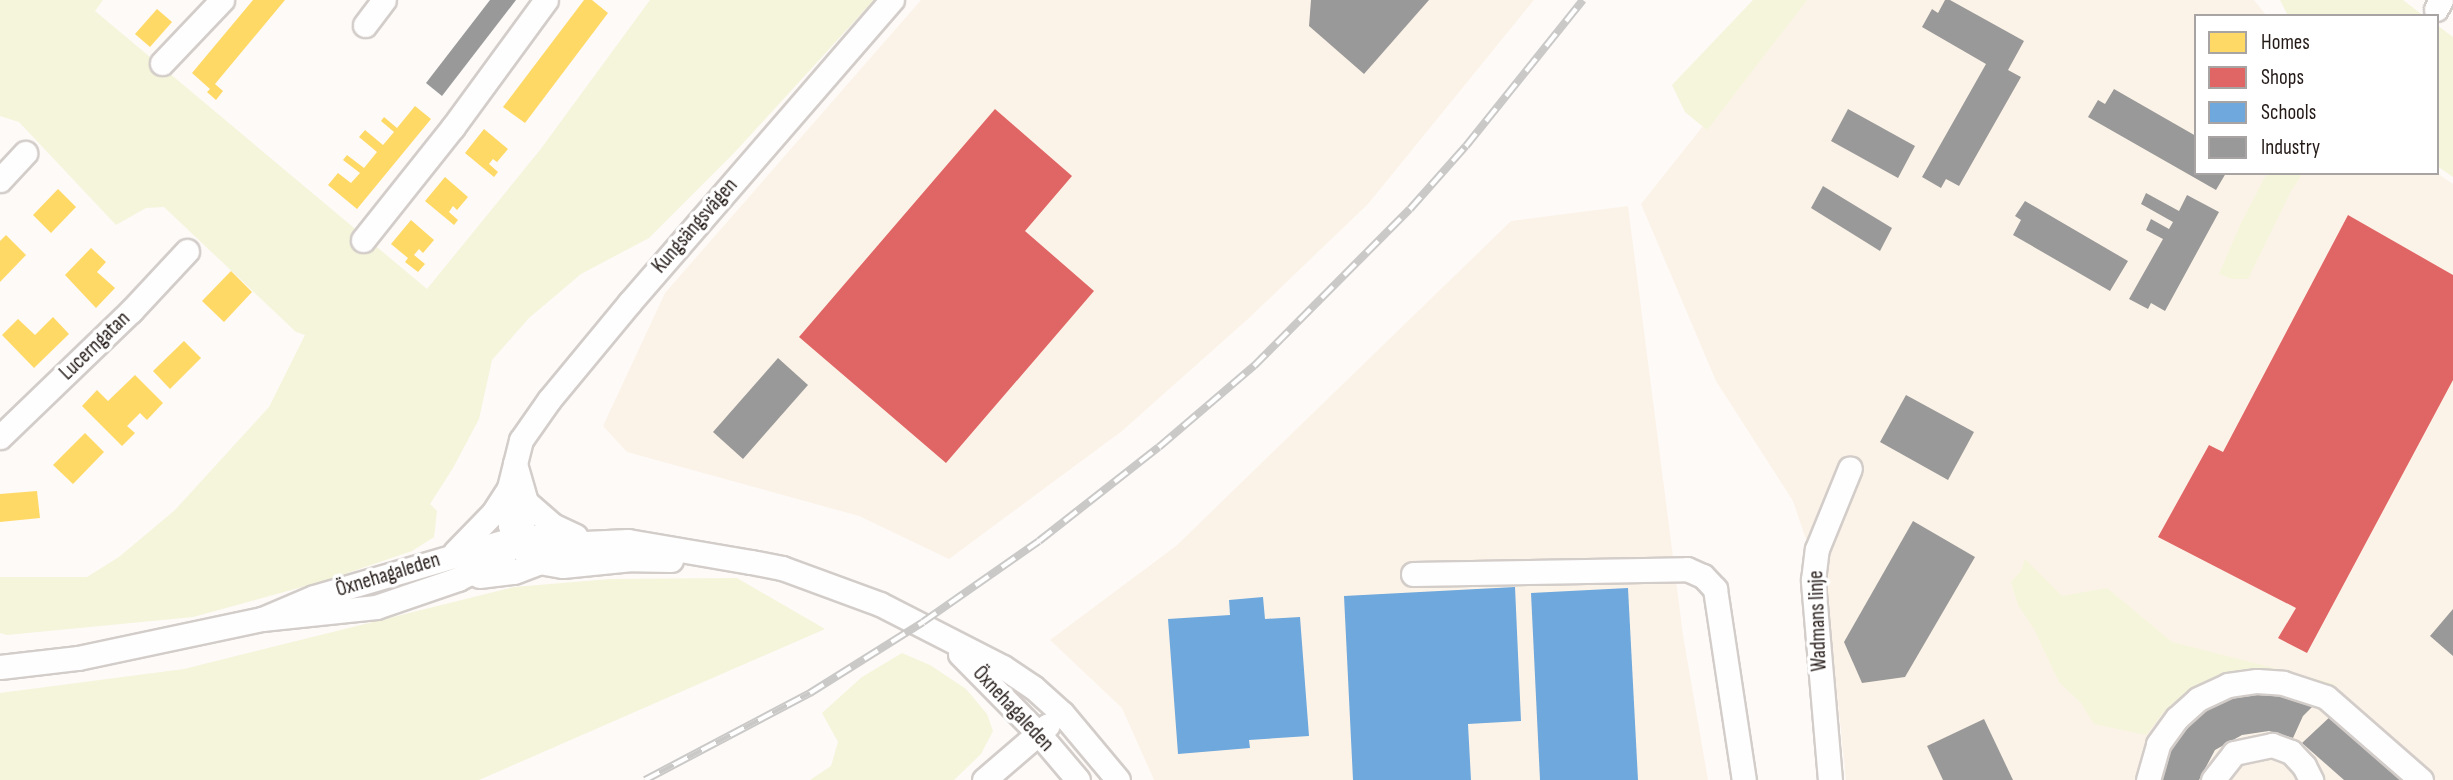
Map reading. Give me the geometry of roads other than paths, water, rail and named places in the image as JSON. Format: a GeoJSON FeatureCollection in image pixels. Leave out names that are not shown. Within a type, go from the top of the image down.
{"type":"FeatureCollection","features":[{"type":"Feature","properties":{"kind":"street"},"geometry":{"type":"LineString","coordinates":[[162,63],[222,0]]}},
{"type":"Feature","properties":{"kind":"street"},"geometry":{"type":"LineString","coordinates":[[365,25],[384,0]]}},
{"type":"Feature","properties":{"kind":"street"},"geometry":{"type":"LineString","coordinates":[[363,240],[453,127],[546,0]]}},
{"type":"Feature","properties":{"kind":"street","name":"Kungsängsvägen"},"geometry":{"type":"LineString","coordinates":[[516,538],[525,516],[518,495],[514,463],[528,427],[892,0]]}},
{"type":"Feature","properties":{"kind":"street"},"geometry":{"type":"LineString","coordinates":[[0,180],[25,153]]}},
{"type":"Feature","properties":{"kind":"street","name":"Lucerngatan"},"geometry":{"type":"LineString","coordinates":[[0,437],[131,310],[187,251]]}},
{"type":"Feature","properties":{"kind":"street","name":"Wadmans linje"},"geometry":{"type":"LineString","coordinates":[[1830,780],[1813,580],[1817,549],[1850,468]]}},
{"type":"Feature","properties":{"kind":"street"},"geometry":{"type":"LineString","coordinates":[[518,495],[552,525],[572,535],[593,540]]}},
{"type":"Feature","properties":{"kind":"street","name":"Kungsängsvägen"},"geometry":{"type":"LineString","coordinates":[[450,556],[518,495]]}},
{"type":"Feature","properties":{"kind":"street","name":"Öxnehagaleden"},"geometry":{"type":"LineString","coordinates":[[262,619],[314,597],[526,535],[563,544],[593,540],[628,541],[751,562],[782,568],[880,604],[945,640],[1003,667],[1033,687],[1062,712],[1118,780]]}},
{"type":"Feature","properties":{"kind":"street"},"geometry":{"type":"LineString","coordinates":[[516,538],[526,553],[540,562]]}},
{"type":"Feature","properties":{"kind":"street","name":"Öxnehagaleden"},"geometry":{"type":"LineString","coordinates":[[0,667],[78,658],[262,619],[376,607],[457,579],[502,557],[516,538]]}},
{"type":"Feature","properties":{"kind":"street","name":"Öxnehagaleden"},"geometry":{"type":"LineString","coordinates":[[457,579],[514,572],[540,562],[562,566],[632,559],[751,562]]}},
{"type":"Feature","properties":{"kind":"street"},"geometry":{"type":"LineString","coordinates":[[1413,574],[1687,569],[1703,576],[1714,589],[1744,780]]}},
{"type":"Feature","properties":{"kind":"street","name":"Öxnehagaleden"},"geometry":{"type":"LineString","coordinates":[[945,640],[1039,734],[1078,780]]}},
{"type":"Feature","properties":{"kind":"street"},"geometry":{"type":"LineString","coordinates":[[2148,780],[2158,744],[2177,718],[2208,695],[2228,685],[2258,681],[2283,683],[2326,697],[2421,780]]}},
{"type":"Feature","properties":{"kind":"street"},"geometry":{"type":"LineString","coordinates":[[984,780],[1062,712]]}},
{"type":"Feature","properties":{"kind":"street"},"geometry":{"type":"LineString","coordinates":[[2213,780],[2234,753],[2272,745],[2291,752],[2304,766],[2311,780]]}},
{"type":"Feature","properties":{"kind":"railway"},"geometry":{"type":"LineString","coordinates":[[645,780],[810,693],[923,622],[1039,541],[1159,447],[1254,366],[1410,209],[1466,146],[1583,0]]}}]}
